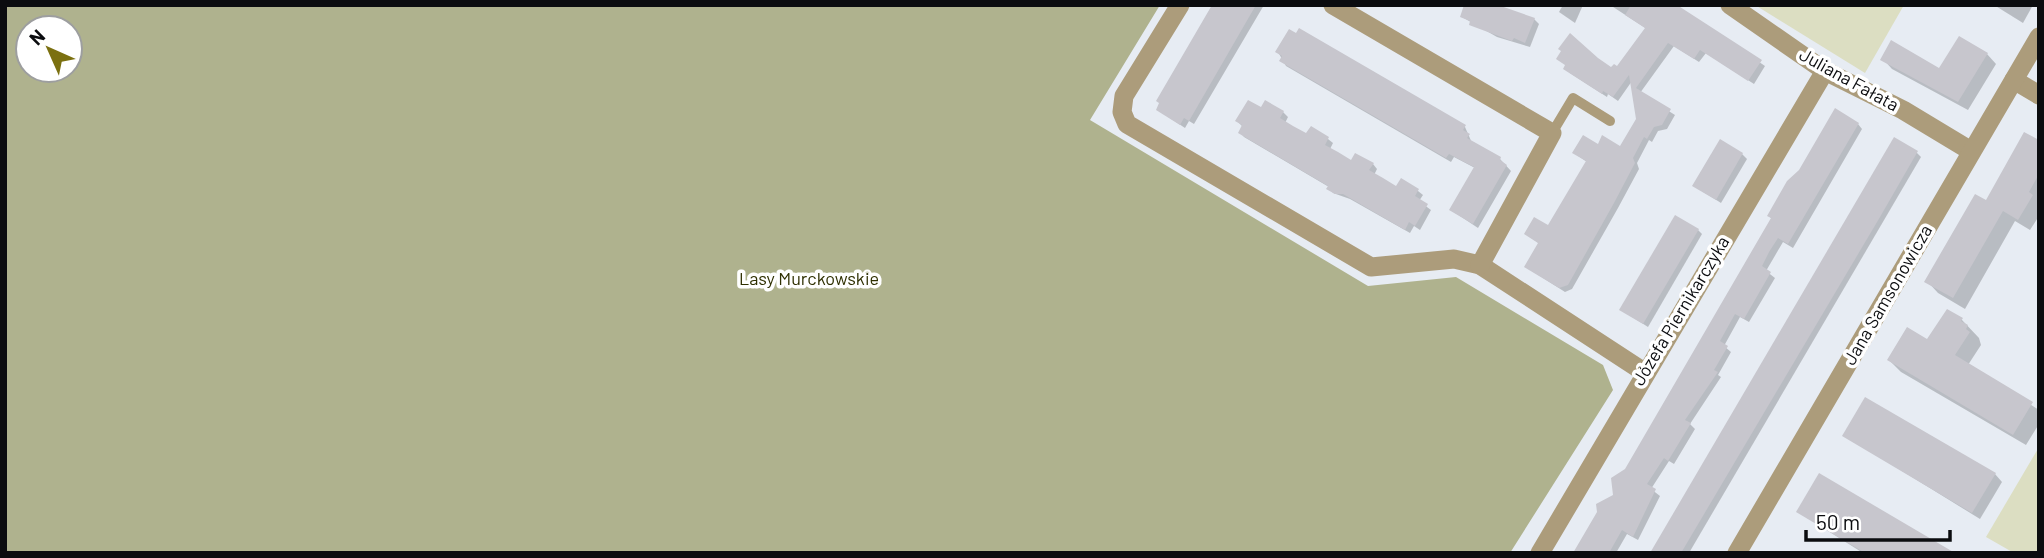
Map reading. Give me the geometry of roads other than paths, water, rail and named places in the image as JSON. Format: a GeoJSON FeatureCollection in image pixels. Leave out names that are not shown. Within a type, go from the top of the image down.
{"type":"FeatureCollection","features":[{"type":"Feature","properties":{"kind":"street"},"geometry":{"type":"LineString","coordinates":[[1180,5],[1124,96],[1122,112],[1127,124],[1371,267],[1454,259],[1480,265],[1644,372]]}},
{"type":"Feature","properties":{"kind":"street"},"geometry":{"type":"LineString","coordinates":[[1333,5],[1552,133],[1480,265]]}},
{"type":"Feature","properties":{"kind":"street","name":"Juliana Fałata"},"geometry":{"type":"LineString","coordinates":[[1730,5],[1825,71],[1903,110],[1971,152]]}},
{"type":"Feature","properties":{"kind":"street","name":"Jana Samsonowicza"},"geometry":{"type":"LineString","coordinates":[[1737,553],[2039,37]]}},
{"type":"Feature","properties":{"kind":"street","name":"Józefa Piernikarczyka"},"geometry":{"type":"LineString","coordinates":[[1540,553],[1644,372],[1825,71]]}},
{"type":"Feature","properties":{"kind":"street"},"geometry":{"type":"LineString","coordinates":[[2014,80],[2039,95]]}},
{"type":"Feature","properties":{"kind":"lane"},"geometry":{"type":"LineString","coordinates":[[1552,133],[1573,98],[1610,121]]}},
{"type":"Feature","properties":{"kind":"park label","name":"Lasy Murckowskie"},"geometry":{"type":"Point","coordinates":[809,279]}}]}
